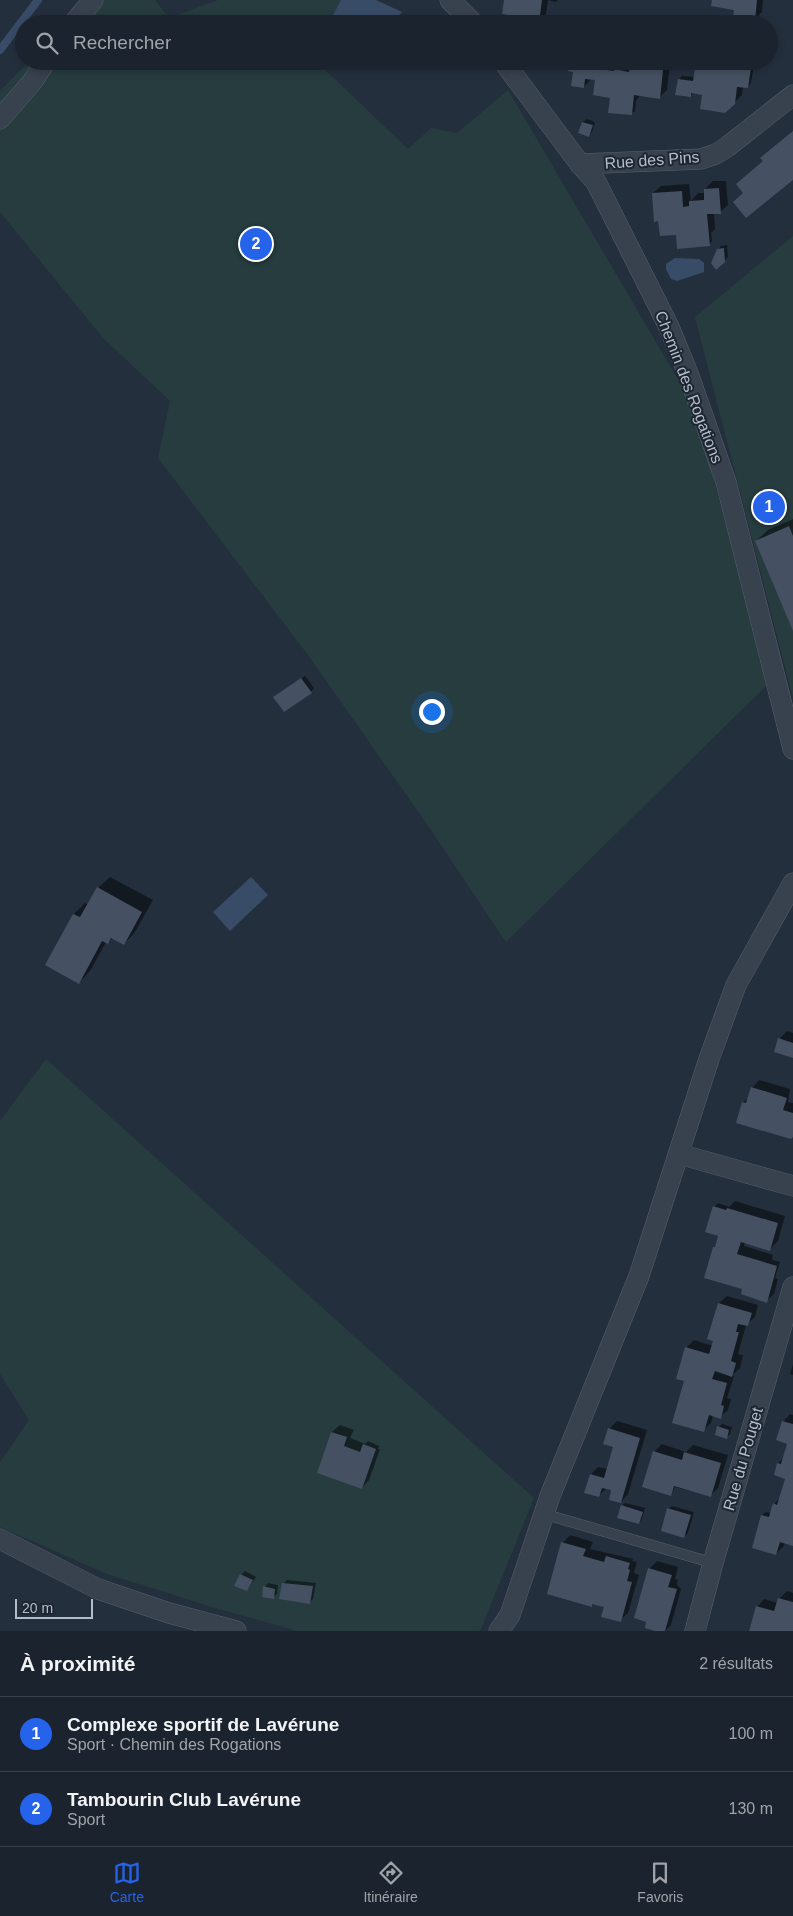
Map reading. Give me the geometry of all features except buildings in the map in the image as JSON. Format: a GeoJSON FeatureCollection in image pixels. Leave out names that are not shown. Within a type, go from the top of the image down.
{"type":"FeatureCollection","features":[{"type":"Feature","properties":{"kind":"street"},"geometry":{"type":"LineString","coordinates":[[80,15],[93,0]]}},
{"type":"Feature","properties":{"kind":"street"},"geometry":{"type":"LineString","coordinates":[[450,0],[465,15]]}},
{"type":"Feature","properties":{"kind":"street"},"geometry":{"type":"LineString","coordinates":[[0,119],[40,70]]}},
{"type":"Feature","properties":{"kind":"street","name":"Chemin des Rogations"},"geometry":{"type":"LineString","coordinates":[[510,70],[580,164],[596,182],[614,214],[669,327],[689,376],[726,482],[793,749]]}},
{"type":"Feature","properties":{"kind":"street","name":"Rue des Pins"},"geometry":{"type":"LineString","coordinates":[[580,164],[701,158],[716,154],[793,95]]}},
{"type":"Feature","properties":{"kind":"street"},"geometry":{"type":"LineString","coordinates":[[499,1631],[510,1615],[550,1496],[639,1276],[709,1059],[736,985],[793,883]]}},
{"type":"Feature","properties":{"kind":"street"},"geometry":{"type":"LineString","coordinates":[[679,1154],[793,1186]]}},
{"type":"Feature","properties":{"kind":"street","name":"Rue du Pouget"},"geometry":{"type":"LineString","coordinates":[[695,1631],[712,1563],[793,1287]]}},
{"type":"Feature","properties":{"kind":"street"},"geometry":{"type":"LineString","coordinates":[[0,1539],[98,1589],[168,1613],[236,1631]]}},
{"type":"Feature","properties":{"kind":"lane"},"geometry":{"type":"LineString","coordinates":[[551,1516],[712,1563]]}},
{"type":"Feature","properties":{"kind":"green space"},"geometry":{"type":"Polygon","coordinates":[[[90,0],[155,0],[167,15],[75,15],[90,0]]]}},
{"type":"Feature","properties":{"kind":"green space"},"geometry":{"type":"Polygon","coordinates":[[[218,0],[341,0],[333,15],[177,15],[218,0]]]}},
{"type":"Feature","properties":{"kind":"green space"},"geometry":{"type":"Polygon","coordinates":[[[20,70],[325,70],[408,149],[431,128],[457,133],[508,90],[693,405],[770,682],[506,942],[431,830],[308,655],[158,458],[170,401],[103,338],[0,212],[0,91],[20,70]]]}},
{"type":"Feature","properties":{"kind":"green space"},"geometry":{"type":"Polygon","coordinates":[[[793,236],[793,698],[695,317],[793,236]]]}},
{"type":"Feature","properties":{"kind":"green space"},"geometry":{"type":"Polygon","coordinates":[[[46,1059],[534,1498],[479,1631],[297,1631],[107,1574],[0,1527],[0,1462],[29,1420],[0,1374],[0,1121],[46,1059]]]}},
{"type":"Feature","properties":{"kind":"water"},"geometry":{"type":"Polygon","coordinates":[[[341,0],[376,0],[402,12],[400,15],[333,15],[341,0]]]}},
{"type":"Feature","properties":{"kind":"water"},"geometry":{"type":"Polygon","coordinates":[[[675,258],[699,259],[704,263],[704,272],[677,281],[671,279],[666,269],[666,264],[675,258]]]}},
{"type":"Feature","properties":{"kind":"water"},"geometry":{"type":"Polygon","coordinates":[[[251,877],[268,895],[230,931],[213,912],[251,877]]]}},
{"type":"Feature","properties":{"kind":"waterway"},"geometry":{"type":"LineString","coordinates":[[27,15],[38,0]]}},
{"type":"Feature","properties":{"kind":"waterway"},"geometry":{"type":"LineString","coordinates":[[0,50],[15,30]]}},
{"type":"Feature","properties":{"kind":"place","name":"Tambourin Club Lavérune"},"geometry":{"type":"Point","coordinates":[256,244]}},
{"type":"Feature","properties":{"kind":"place","name":"Complexe sportif de Lavérune"},"geometry":{"type":"Point","coordinates":[769,507]}}]}
